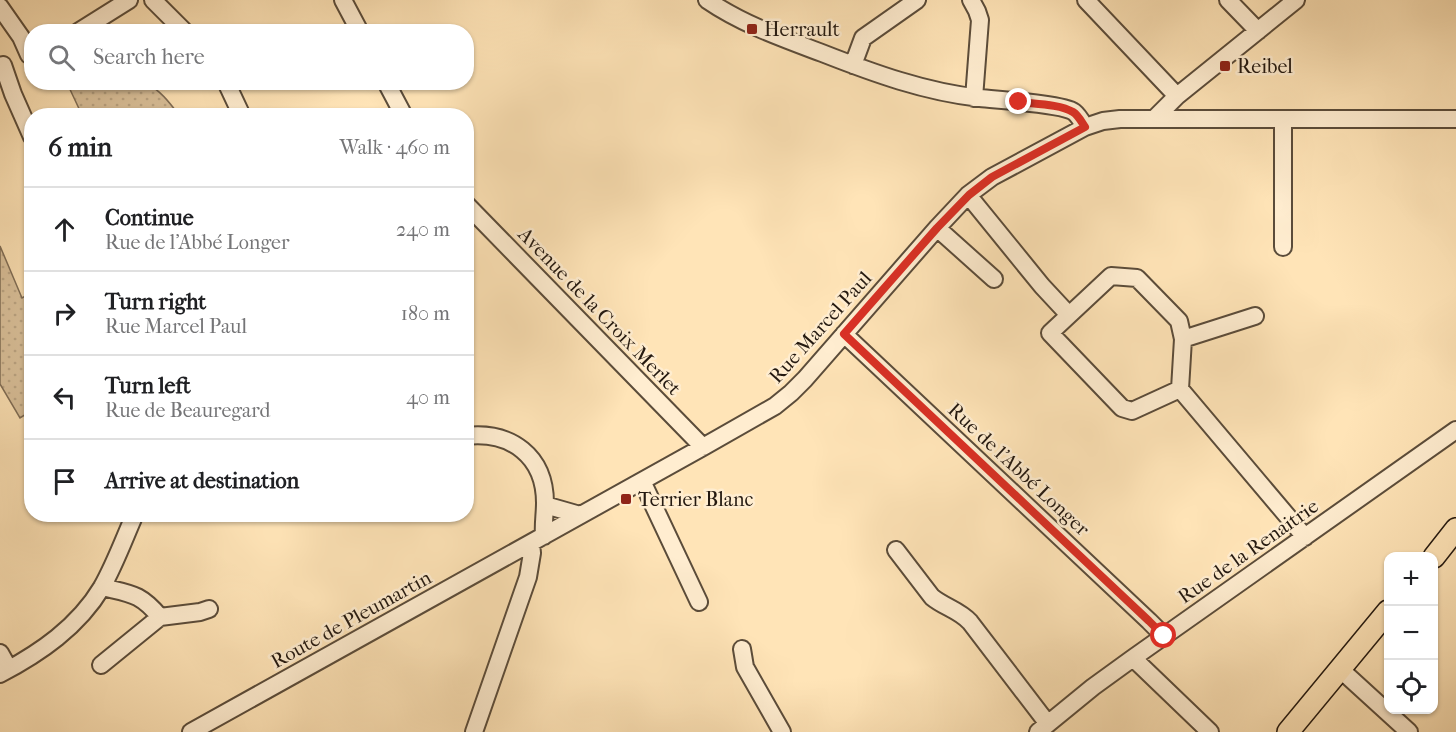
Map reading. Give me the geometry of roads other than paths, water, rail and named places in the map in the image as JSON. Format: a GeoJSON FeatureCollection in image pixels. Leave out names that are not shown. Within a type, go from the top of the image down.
{"type":"FeatureCollection","features":[{"type":"Feature","properties":{"kind":"main road"},"geometry":{"type":"LineString","coordinates":[[1438,552],[1456,529]]}},
{"type":"Feature","properties":{"kind":"main road"},"geometry":{"type":"LineString","coordinates":[[1288,732],[1384,617]]}},
{"type":"Feature","properties":{"kind":"street"},"geometry":{"type":"LineString","coordinates":[[91,24],[129,0]]}},
{"type":"Feature","properties":{"kind":"street"},"geometry":{"type":"LineString","coordinates":[[153,0],[177,24]]}},
{"type":"Feature","properties":{"kind":"street"},"geometry":{"type":"LineString","coordinates":[[343,0],[356,24]]}},
{"type":"Feature","properties":{"kind":"street"},"geometry":{"type":"LineString","coordinates":[[707,0],[739,20],[853,65],[919,87],[974,98],[1070,110],[1085,127]]}},
{"type":"Feature","properties":{"kind":"street"},"geometry":{"type":"LineString","coordinates":[[853,65],[863,38],[917,0]]}},
{"type":"Feature","properties":{"kind":"street"},"geometry":{"type":"LineString","coordinates":[[970,0],[980,20],[974,98]]}},
{"type":"Feature","properties":{"kind":"street"},"geometry":{"type":"LineString","coordinates":[[1086,0],[1177,96]]}},
{"type":"Feature","properties":{"kind":"street"},"geometry":{"type":"LineString","coordinates":[[1228,0],[1258,31]]}},
{"type":"Feature","properties":{"kind":"street"},"geometry":{"type":"LineString","coordinates":[[1154,119],[1177,96],[1296,0]]}},
{"type":"Feature","properties":{"kind":"street"},"geometry":{"type":"LineString","coordinates":[[0,7],[24,43]]}},
{"type":"Feature","properties":{"kind":"street"},"geometry":{"type":"LineString","coordinates":[[24,57],[2,66],[24,119]]}},
{"type":"Feature","properties":{"kind":"street"},"geometry":{"type":"LineString","coordinates":[[230,90],[238,108]]}},
{"type":"Feature","properties":{"kind":"street"},"geometry":{"type":"LineString","coordinates":[[390,90],[400,108]]}},
{"type":"Feature","properties":{"kind":"street","name":"Rue Marcel Paul"},"geometry":{"type":"LineString","coordinates":[[537,539],[775,406],[805,379],[937,228],[969,195],[992,177],[1085,127],[1103,121],[1120,119],[1456,118]]}},
{"type":"Feature","properties":{"kind":"street"},"geometry":{"type":"LineString","coordinates":[[1283,248],[1284,119]]}},
{"type":"Feature","properties":{"kind":"street"},"geometry":{"type":"LineString","coordinates":[[969,195],[1042,286],[1069,315]]}},
{"type":"Feature","properties":{"kind":"street","name":"Avenue de la Croix Merlet"},"geometry":{"type":"LineString","coordinates":[[474,212],[703,447]]}},
{"type":"Feature","properties":{"kind":"street"},"geometry":{"type":"LineString","coordinates":[[937,228],[994,279]]}},
{"type":"Feature","properties":{"kind":"street"},"geometry":{"type":"LineString","coordinates":[[1180,389],[1132,411],[1122,408],[1050,333],[1111,276],[1137,278],[1179,321],[1183,339],[1180,389],[1305,537]]}},
{"type":"Feature","properties":{"kind":"street"},"geometry":{"type":"LineString","coordinates":[[1183,339],[1255,316]]}},
{"type":"Feature","properties":{"kind":"street","name":"Rue de l’Abbé Longer"},"geometry":{"type":"LineString","coordinates":[[844,334],[1164,636]]}},
{"type":"Feature","properties":{"kind":"street","name":"Rue de la Renaitrie"},"geometry":{"type":"LineString","coordinates":[[1043,728],[1133,658],[1456,430]]}},
{"type":"Feature","properties":{"kind":"street"},"geometry":{"type":"LineString","coordinates":[[474,435],[502,438],[522,450],[540,473],[545,505],[528,577],[474,732]]}},
{"type":"Feature","properties":{"kind":"street"},"geometry":{"type":"LineString","coordinates":[[642,481],[699,602]]}},
{"type":"Feature","properties":{"kind":"street"},"geometry":{"type":"LineString","coordinates":[[545,505],[580,515]]}},
{"type":"Feature","properties":{"kind":"street"},"geometry":{"type":"LineString","coordinates":[[0,653],[4,672],[47,646],[62,633],[90,604],[102,587],[131,522]]}},
{"type":"Feature","properties":{"kind":"street","name":"Route de Pleumartin"},"geometry":{"type":"LineString","coordinates":[[191,732],[537,539]]}},
{"type":"Feature","properties":{"kind":"street"},"geometry":{"type":"LineString","coordinates":[[896,550],[932,597],[939,603],[957,610],[970,622],[1043,728]]}},
{"type":"Feature","properties":{"kind":"street"},"geometry":{"type":"LineString","coordinates":[[102,587],[142,598],[160,617]]}},
{"type":"Feature","properties":{"kind":"street"},"geometry":{"type":"LineString","coordinates":[[101,665],[160,617],[209,609]]}},
{"type":"Feature","properties":{"kind":"street"},"geometry":{"type":"LineString","coordinates":[[742,649],[745,667],[782,732]]}},
{"type":"Feature","properties":{"kind":"street"},"geometry":{"type":"LineString","coordinates":[[1133,658],[1210,732]]}},
{"type":"Feature","properties":{"kind":"street"},"geometry":{"type":"LineString","coordinates":[[1341,669],[1409,732]]}},
{"type":"Feature","properties":{"kind":"place","name":"Herrault"},"geometry":{"type":"Point","coordinates":[752,29]}},
{"type":"Feature","properties":{"kind":"place","name":"Reibel"},"geometry":{"type":"Point","coordinates":[1225,66]}},
{"type":"Feature","properties":{"kind":"place","name":"Terrier Blanc"},"geometry":{"type":"Point","coordinates":[626,499]}}]}
